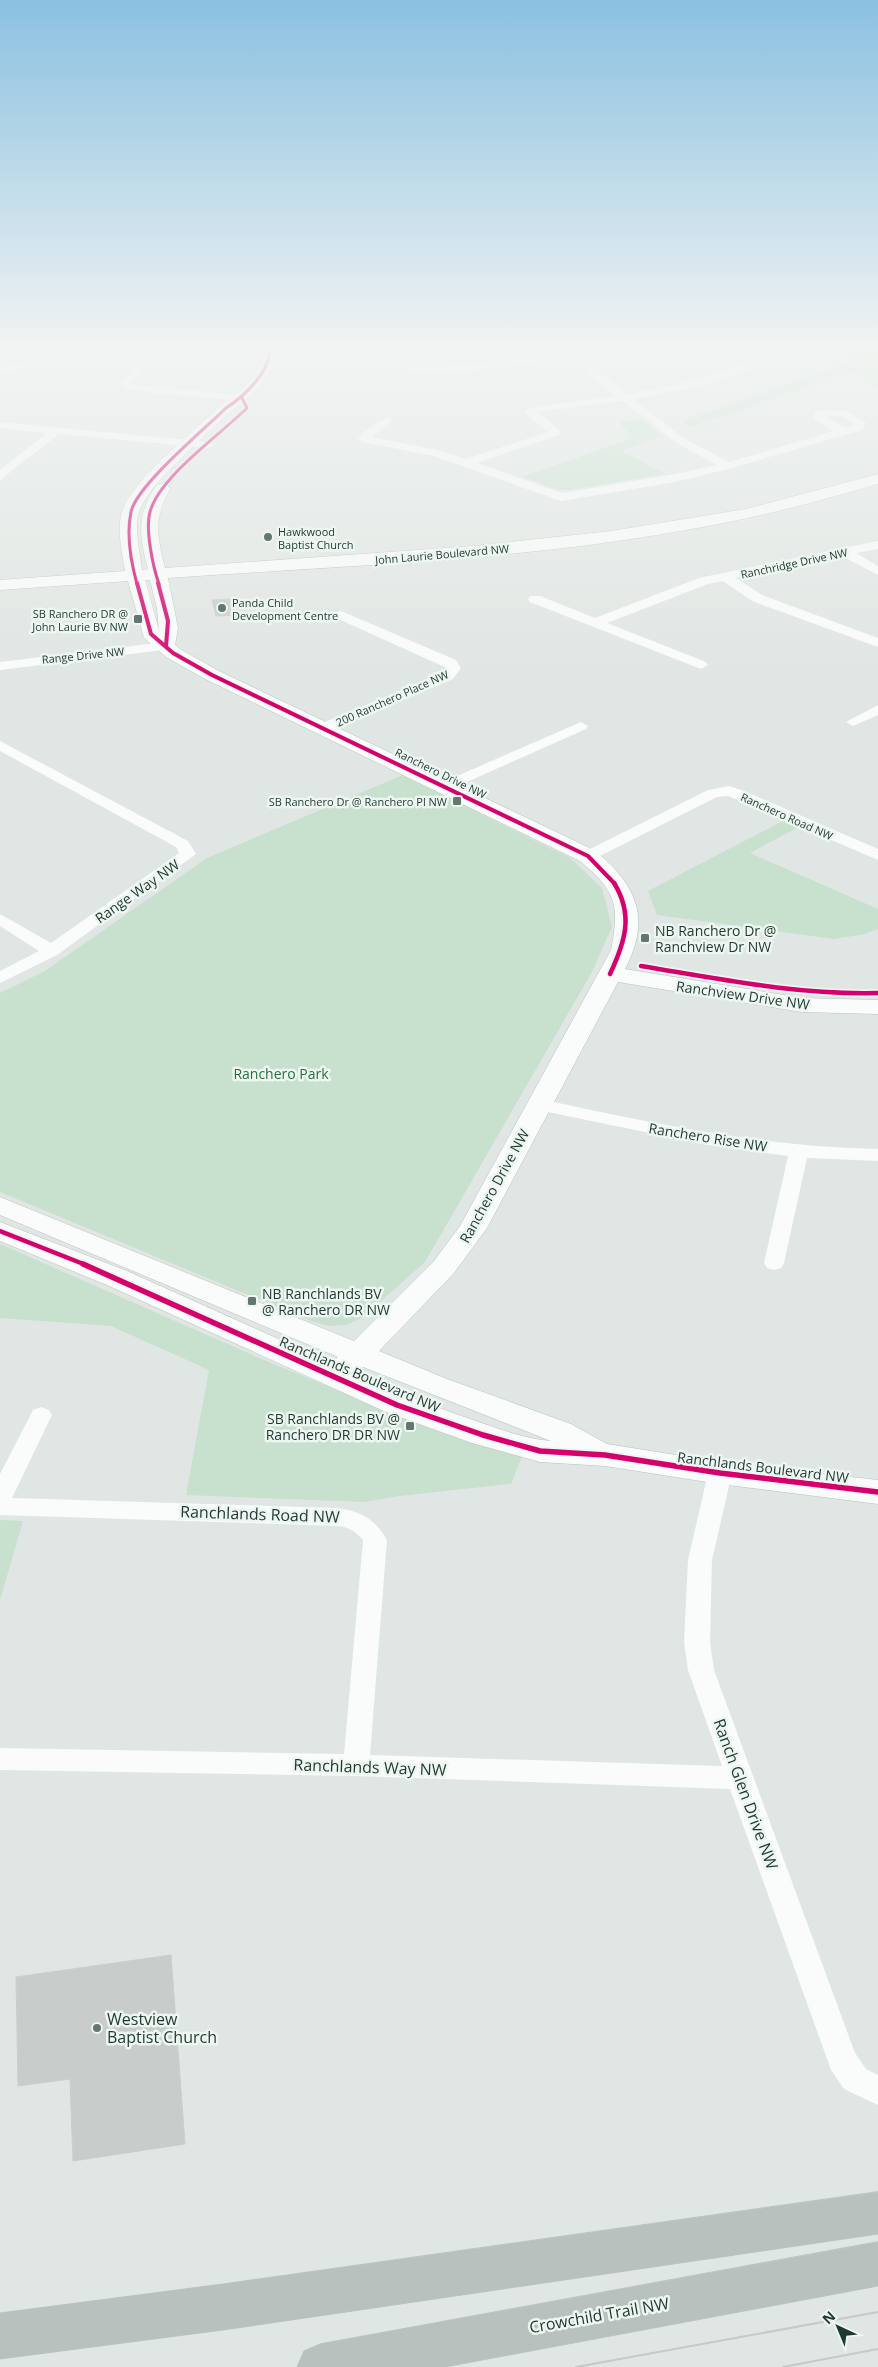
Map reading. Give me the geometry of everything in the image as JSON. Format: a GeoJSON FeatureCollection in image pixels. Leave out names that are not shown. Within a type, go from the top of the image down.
{"type":"FeatureCollection","features":[{"type":"Feature","properties":{"kind":"highway"},"geometry":{"type":"LineString","coordinates":[[0,2336],[223,2307],[878,2214]]}},
{"type":"Feature","properties":{"kind":"highway","name":"Crowchild Trail NW"},"geometry":{"type":"LineString","coordinates":[[320,2367],[878,2264]]}},
{"type":"Feature","properties":{"kind":"street"},"geometry":{"type":"LineString","coordinates":[[0,476],[22,458]]}},
{"type":"Feature","properties":{"kind":"street"},"geometry":{"type":"LineString","coordinates":[[131,510],[144,488],[174,458]]}},
{"type":"Feature","properties":{"kind":"street"},"geometry":{"type":"LineString","coordinates":[[166,646],[170,634],[150,531],[150,509],[160,491],[194,458]]}},
{"type":"Feature","properties":{"kind":"street"},"geometry":{"type":"LineString","coordinates":[[450,458],[561,497],[674,478],[754,458]]}},
{"type":"Feature","properties":{"kind":"street"},"geometry":{"type":"LineString","coordinates":[[466,464],[482,458]]}},
{"type":"Feature","properties":{"kind":"street"},"geometry":{"type":"LineString","coordinates":[[714,458],[728,466]]}},
{"type":"Feature","properties":{"kind":"street"},"geometry":{"type":"LineString","coordinates":[[735,458],[742,462]]}},
{"type":"Feature","properties":{"kind":"street","name":"John Laurie Boulevard NW"},"geometry":{"type":"LineString","coordinates":[[0,594],[137,580],[157,572],[449,554],[577,541],[758,511],[802,501],[878,479]]}},
{"type":"Feature","properties":{"kind":"street","name":"John Laurie Boulevard NW"},"geometry":{"type":"LineString","coordinates":[[157,572],[439,565],[578,551],[744,524],[818,508],[878,490]]}},
{"type":"Feature","properties":{"kind":"street"},"geometry":{"type":"LineString","coordinates":[[131,510],[150,509]]}},
{"type":"Feature","properties":{"kind":"street","name":"Ranchero Drive NW"},"geometry":{"type":"LineString","coordinates":[[131,510],[129,529],[132,569],[137,580],[151,634],[199,668],[588,856],[611,879],[622,897],[628,916],[628,927],[623,950],[540,1105],[462,1244],[444,1267],[336,1378]]}},
{"type":"Feature","properties":{"kind":"street","name":"Ranchridge Drive NW"},"geometry":{"type":"LineString","coordinates":[[726,577],[878,544]]}},
{"type":"Feature","properties":{"kind":"street"},"geometry":{"type":"LineString","coordinates":[[846,552],[878,571]]}},
{"type":"Feature","properties":{"kind":"street"},"geometry":{"type":"LineString","coordinates":[[595,623],[687,586],[726,577]]}},
{"type":"Feature","properties":{"kind":"street","name":"Ranchridge Drive NW"},"geometry":{"type":"LineString","coordinates":[[726,577],[758,598],[878,643]]}},
{"type":"Feature","properties":{"kind":"street","name":"John Laurie Boulevard NW"},"geometry":{"type":"LineString","coordinates":[[0,585],[137,580]]}},
{"type":"Feature","properties":{"kind":"street"},"geometry":{"type":"LineString","coordinates":[[48,590],[120,595],[143,607]]}},
{"type":"Feature","properties":{"kind":"street"},"geometry":{"type":"LineString","coordinates":[[535,599],[701,665]]}},
{"type":"Feature","properties":{"kind":"street","name":"200 Ranchero Place NW"},"geometry":{"type":"LineString","coordinates":[[323,728],[448,676],[454,668],[451,663],[341,616]]}},
{"type":"Feature","properties":{"kind":"street","name":"Range Drive NW"},"geometry":{"type":"LineString","coordinates":[[0,666],[166,646]]}},
{"type":"Feature","properties":{"kind":"street"},"geometry":{"type":"LineString","coordinates":[[853,722],[878,709]]}},
{"type":"Feature","properties":{"kind":"street"},"geometry":{"type":"LineString","coordinates":[[446,786],[581,726]]}},
{"type":"Feature","properties":{"kind":"street","name":"Range Way NW"},"geometry":{"type":"LineString","coordinates":[[0,744],[182,844],[188,854],[51,951],[0,978]]}},
{"type":"Feature","properties":{"kind":"street","name":"Ranchero Road NW"},"geometry":{"type":"LineString","coordinates":[[588,856],[713,793],[722,791],[739,794],[878,855]]}},
{"type":"Feature","properties":{"kind":"street"},"geometry":{"type":"LineString","coordinates":[[0,919],[51,951]]}},
{"type":"Feature","properties":{"kind":"street","name":"Ranchview Drive NW"},"geometry":{"type":"LineString","coordinates":[[610,974],[802,1005],[878,1007]]}},
{"type":"Feature","properties":{"kind":"street","name":"Ranchero Rise NW"},"geometry":{"type":"LineString","coordinates":[[540,1105],[671,1132],[799,1151],[878,1155]]}},
{"type":"Feature","properties":{"kind":"street"},"geometry":{"type":"LineString","coordinates":[[774,1263],[799,1151]]}},
{"type":"Feature","properties":{"kind":"street","name":"Ranchlands Boulevard NW"},"geometry":{"type":"LineString","coordinates":[[0,1205],[453,1393],[560,1432],[605,1455]]}},
{"type":"Feature","properties":{"kind":"street","name":"Ranchlands Boulevard NW"},"geometry":{"type":"LineString","coordinates":[[0,1231],[117,1278],[397,1405],[483,1435],[540,1451],[605,1455],[720,1473],[878,1492]]}},
{"type":"Feature","properties":{"kind":"street"},"geometry":{"type":"LineString","coordinates":[[0,1498],[41,1415]]}},
{"type":"Feature","properties":{"kind":"street","name":"Ranch Glen Drive NW"},"geometry":{"type":"LineString","coordinates":[[720,1473],[700,1560],[697,1642],[701,1670],[842,2060],[855,2079],[878,2091]]}},
{"type":"Feature","properties":{"kind":"street","name":"Ranchlands Road NW"},"geometry":{"type":"LineString","coordinates":[[0,1506],[338,1517],[350,1518],[360,1523],[371,1532],[375,1540],[356,1765]]}},
{"type":"Feature","properties":{"kind":"street","name":"Ranchlands Way NW"},"geometry":{"type":"LineString","coordinates":[[0,1759],[356,1765],[740,1778]]}},
{"type":"Feature","properties":{"kind":"green space"},"geometry":{"type":"Polygon","coordinates":[[[575,458],[636,458],[665,474],[570,490],[559,490],[522,477],[575,458]]]}},
{"type":"Feature","properties":{"kind":"green space","name":"Ranchero Park"},"geometry":{"type":"Polygon","coordinates":[[[403,775],[570,858],[602,888],[612,927],[592,972],[425,1262],[362,1318],[345,1325],[329,1326],[311,1321],[0,1192],[0,993],[45,971],[207,858],[403,775]]]}},
{"type":"Feature","properties":{"kind":"green space"},"geometry":{"type":"Polygon","coordinates":[[[783,821],[798,827],[750,853],[878,909],[878,929],[865,934],[834,939],[657,915],[648,891],[783,821]]]}},
{"type":"Feature","properties":{"kind":"green space"},"geometry":{"type":"Polygon","coordinates":[[[0,1244],[264,1360],[434,1430],[522,1456],[511,1484],[399,1496],[364,1502],[186,1495],[209,1370],[111,1326],[0,1318],[0,1244]]]}},
{"type":"Feature","properties":{"kind":"green space"},"geometry":{"type":"Polygon","coordinates":[[[0,1520],[23,1521],[0,1600],[0,1520]]]}},
{"type":"Feature","properties":{"kind":"building","name":"Panda Child Development Centre"},"geometry":{"type":"Polygon","coordinates":[[[233,599],[237,615],[216,616],[212,600],[233,599]]]}},
{"type":"Feature","properties":{"kind":"building","name":"Westview Baptist Church"},"geometry":{"type":"Polygon","coordinates":[[[171,1955],[185,2144],[73,2161],[70,2079],[18,2086],[16,1977],[171,1955]]]}},
{"type":"Feature","properties":{"kind":"tram line"},"geometry":{"type":"LineString","coordinates":[[576,2367],[878,2312]]}},
{"type":"Feature","properties":{"kind":"tram line"},"geometry":{"type":"LineString","coordinates":[[783,2367],[878,2349]]}},
{"type":"Feature","properties":{"kind":"cycle path"},"geometry":{"type":"LineString","coordinates":[[174,458],[144,488],[131,510],[129,529],[133,569],[151,634],[173,653],[212,675],[588,856],[615,883],[626,911],[627,925],[624,940],[610,974]]}},
{"type":"Feature","properties":{"kind":"cycle path"},"geometry":{"type":"LineString","coordinates":[[166,646],[168,621],[154,565],[149,516],[156,498],[178,471],[191,458]]}},
{"type":"Feature","properties":{"kind":"cycle path"},"geometry":{"type":"LineString","coordinates":[[641,966],[784,990],[834,994],[878,993]]}},
{"type":"Feature","properties":{"kind":"cycle path"},"geometry":{"type":"LineString","coordinates":[[0,1231],[117,1278],[397,1405],[483,1435],[540,1451],[605,1455],[720,1473],[878,1492]]}},
{"type":"Feature","properties":{"kind":"place","name":"Hawkwood Baptist Church"},"geometry":{"type":"Point","coordinates":[268,537]}},
{"type":"Feature","properties":{"kind":"place","name":"Panda Child Development Centre"},"geometry":{"type":"Point","coordinates":[222,608]}},
{"type":"Feature","properties":{"kind":"place","name":"SB Ranchero DR @ John Laurie BV NW"},"geometry":{"type":"Point","coordinates":[138,619]}},
{"type":"Feature","properties":{"kind":"place","name":"SB Ranchero Dr @ Ranchero Pl NW"},"geometry":{"type":"Point","coordinates":[457,801]}},
{"type":"Feature","properties":{"kind":"place","name":"NB Ranchero Dr @ Ranchview Dr NW"},"geometry":{"type":"Point","coordinates":[645,938]}},
{"type":"Feature","properties":{"kind":"place","name":"NB Ranchlands BV @ Ranchero DR NW"},"geometry":{"type":"Point","coordinates":[252,1301]}},
{"type":"Feature","properties":{"kind":"place","name":"SB Ranchlands BV @ Ranchero DR DR NW"},"geometry":{"type":"Point","coordinates":[410,1426]}},
{"type":"Feature","properties":{"kind":"place","name":"Westview Baptist Church"},"geometry":{"type":"Point","coordinates":[97,2028]}}]}
